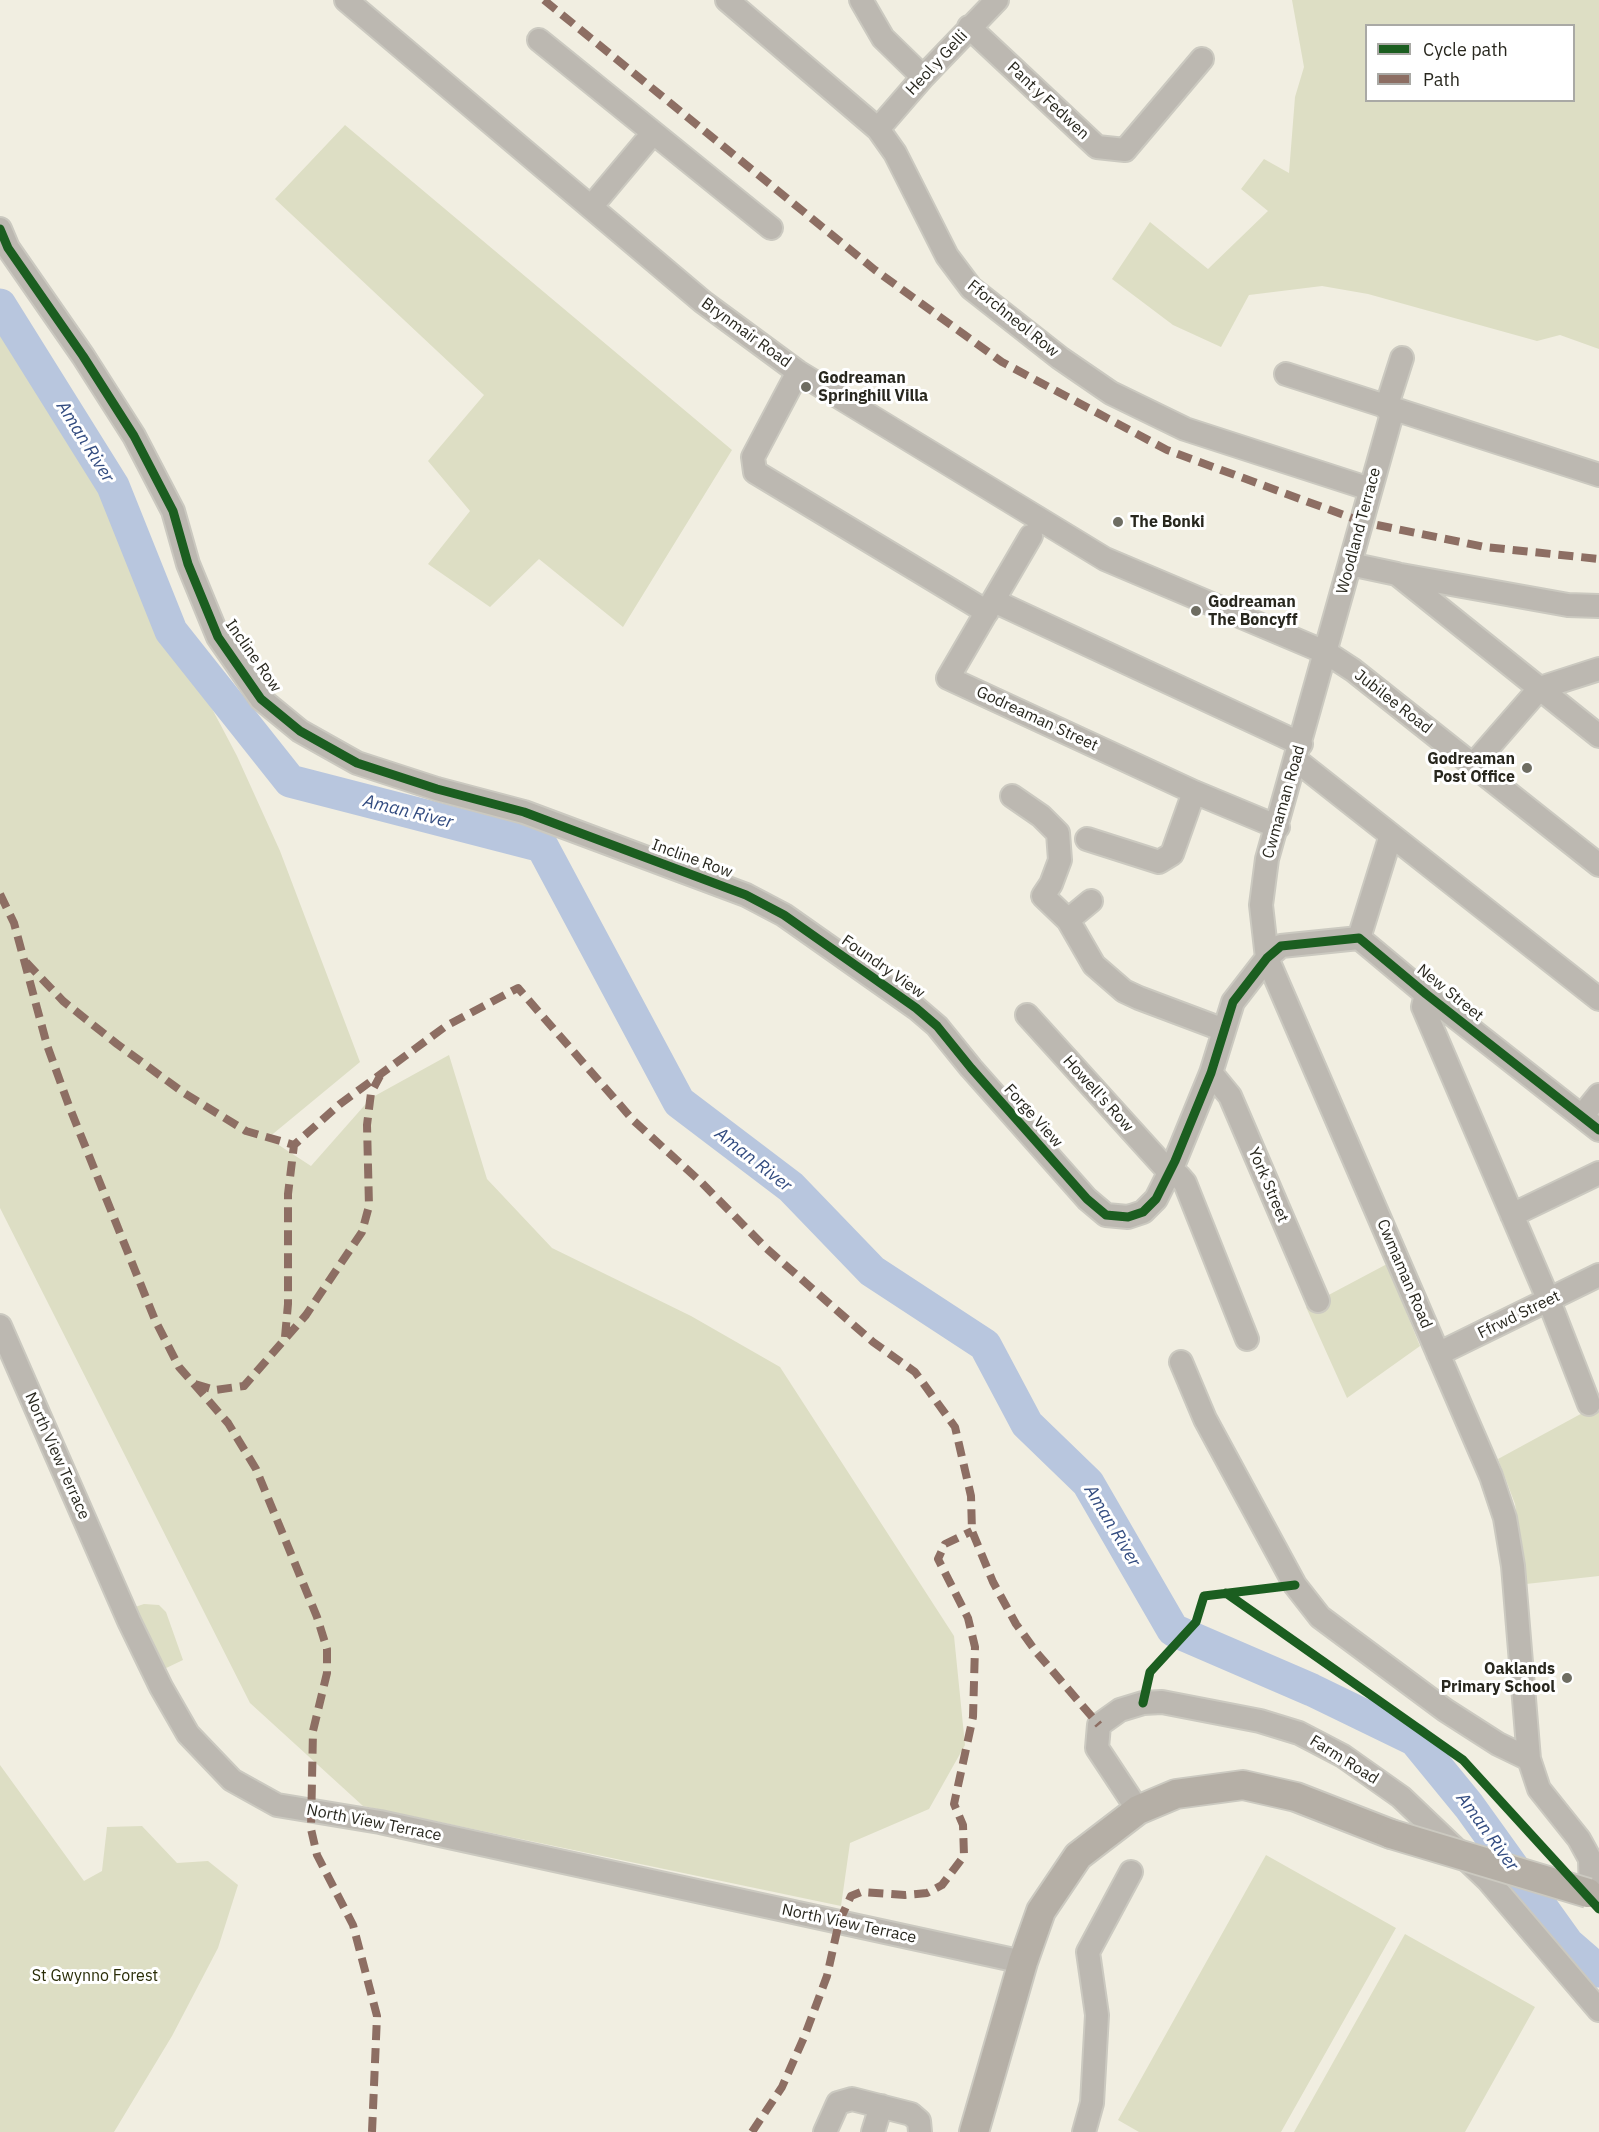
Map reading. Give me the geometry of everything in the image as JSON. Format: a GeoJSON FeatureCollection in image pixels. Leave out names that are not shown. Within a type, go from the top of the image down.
{"type":"FeatureCollection","features":[{"type":"Feature","properties":{"kind":"main road"},"geometry":{"type":"LineString","coordinates":[[978,2131],[1023,1962],[1041,1911],[1078,1856],[1138,1810],[1176,1794],[1243,1785],[1296,1797],[1391,1834],[1593,1895]]}},
{"type":"Feature","properties":{"kind":"street","name":"Brynmair Road"},"geometry":{"type":"LineString","coordinates":[[346,0],[703,302],[798,372],[1105,559],[1327,652]]}},
{"type":"Feature","properties":{"kind":"street","name":"Fforchneol Row"},"geometry":{"type":"LineString","coordinates":[[727,0],[878,129],[895,153],[947,256],[971,288],[1060,358],[1111,393],[1185,429],[1370,489]]}},
{"type":"Feature","properties":{"kind":"street"},"geometry":{"type":"LineString","coordinates":[[861,0],[883,38],[923,77]]}},
{"type":"Feature","properties":{"kind":"street","name":"Heol y Gelli"},"geometry":{"type":"LineString","coordinates":[[878,129],[969,27],[997,0]]}},
{"type":"Feature","properties":{"kind":"street","name":"Pant y Fedwen"},"geometry":{"type":"LineString","coordinates":[[969,27],[1097,147],[1125,150],[1202,59]]}},
{"type":"Feature","properties":{"kind":"street"},"geometry":{"type":"LineString","coordinates":[[539,40],[771,228]]}},
{"type":"Feature","properties":{"kind":"street"},"geometry":{"type":"LineString","coordinates":[[591,207],[653,133]]}},
{"type":"Feature","properties":{"kind":"street","name":"Incline Row"},"geometry":{"type":"LineString","coordinates":[[0,229],[8,248],[83,356],[134,436],[172,511],[189,564],[218,638],[261,699],[300,731],[357,763],[437,789],[524,812],[746,895],[784,915]]}},
{"type":"Feature","properties":{"kind":"street","name":"Woodland Terrace"},"geometry":{"type":"LineString","coordinates":[[1327,652],[1370,489],[1401,358]]}},
{"type":"Feature","properties":{"kind":"street"},"geometry":{"type":"LineString","coordinates":[[798,372],[753,457],[755,472],[991,606],[1298,752],[1390,835],[1599,999]]}},
{"type":"Feature","properties":{"kind":"street"},"geometry":{"type":"LineString","coordinates":[[1286,374],[1599,475]]}},
{"type":"Feature","properties":{"kind":"street","name":"Godreaman Street"},"geometry":{"type":"LineString","coordinates":[[1031,536],[948,678],[1194,792],[1278,827]]}},
{"type":"Feature","properties":{"kind":"street"},"geometry":{"type":"LineString","coordinates":[[1350,564],[1568,605],[1599,606]]}},
{"type":"Feature","properties":{"kind":"street"},"geometry":{"type":"LineString","coordinates":[[1397,574],[1599,735]]}},
{"type":"Feature","properties":{"kind":"street","name":"Cwmaman Road"},"geometry":{"type":"LineString","coordinates":[[1327,652],[1267,859],[1262,905],[1267,958],[1491,1476],[1505,1518],[1513,1566],[1529,1759],[1539,1789],[1590,1859],[1593,1895]]}},
{"type":"Feature","properties":{"kind":"street","name":"Jubilee Road"},"geometry":{"type":"LineString","coordinates":[[1327,652],[1599,865]]}},
{"type":"Feature","properties":{"kind":"street"},"geometry":{"type":"LineString","coordinates":[[1473,765],[1540,688],[1599,669]]}},
{"type":"Feature","properties":{"kind":"street"},"geometry":{"type":"LineString","coordinates":[[1087,839],[1159,862],[1172,854],[1194,792]]}},
{"type":"Feature","properties":{"kind":"street"},"geometry":{"type":"LineString","coordinates":[[1012,796],[1041,816],[1058,833],[1059,860],[1051,885],[1043,896],[1068,920],[1094,965],[1124,991],[1204,1025],[1224,1030]]}},
{"type":"Feature","properties":{"kind":"street"},"geometry":{"type":"LineString","coordinates":[[1170,1173],[1211,1073],[1233,1002],[1267,958],[1281,946],[1359,938],[1390,835]]}},
{"type":"Feature","properties":{"kind":"street"},"geometry":{"type":"LineString","coordinates":[[1068,920],[1091,900]]}},
{"type":"Feature","properties":{"kind":"street","name":"Foundry View"},"geometry":{"type":"LineString","coordinates":[[784,915],[916,1008],[937,1026],[958,1050]]}},
{"type":"Feature","properties":{"kind":"street","name":"New Street"},"geometry":{"type":"LineString","coordinates":[[1359,938],[1426,994],[1591,1123]]}},
{"type":"Feature","properties":{"kind":"street"},"geometry":{"type":"LineString","coordinates":[[1426,994],[1423,1007],[1548,1301],[1589,1404]]}},
{"type":"Feature","properties":{"kind":"street","name":"Howell's Row"},"geometry":{"type":"LineString","coordinates":[[1027,1015],[1170,1173],[1179,1176],[1185,1183],[1247,1339]]}},
{"type":"Feature","properties":{"kind":"street","name":"Forge View"},"geometry":{"type":"LineString","coordinates":[[958,1050],[971,1068],[1088,1199],[1106,1215],[1128,1216],[1143,1212],[1156,1199],[1170,1173]]}},
{"type":"Feature","properties":{"kind":"street","name":"York Street"},"geometry":{"type":"LineString","coordinates":[[1211,1073],[1230,1096],[1318,1301]]}},
{"type":"Feature","properties":{"kind":"street"},"geometry":{"type":"LineString","coordinates":[[1591,1123],[1599,1095]]}},
{"type":"Feature","properties":{"kind":"street"},"geometry":{"type":"LineString","coordinates":[[1512,1215],[1599,1173]]}},
{"type":"Feature","properties":{"kind":"street","name":"Ffrwd Street"},"geometry":{"type":"LineString","coordinates":[[1438,1354],[1599,1275]]}},
{"type":"Feature","properties":{"kind":"street","name":"North View Terrace"},"geometry":{"type":"LineString","coordinates":[[0,1326],[129,1621],[161,1687],[188,1734],[232,1780],[277,1805],[380,1822],[1023,1962]]}},
{"type":"Feature","properties":{"kind":"street"},"geometry":{"type":"LineString","coordinates":[[1181,1362],[1205,1419],[1295,1585],[1320,1617],[1445,1710],[1498,1744],[1529,1759]]}},
{"type":"Feature","properties":{"kind":"street","name":"Farm Road"},"geometry":{"type":"LineString","coordinates":[[1138,1810],[1096,1748],[1100,1725],[1120,1710],[1143,1702],[1162,1702],[1260,1721],[1299,1733],[1343,1756],[1401,1797],[1488,1880],[1599,2010]]}},
{"type":"Feature","properties":{"kind":"street"},"geometry":{"type":"LineString","coordinates":[[1084,2132],[1092,2103],[1097,2015],[1088,1952],[1131,1872]]}},
{"type":"Feature","properties":{"kind":"street"},"geometry":{"type":"LineString","coordinates":[[825,2132],[838,2103],[852,2099],[911,2114],[919,2121],[920,2132]]}},
{"type":"Feature","properties":{"kind":"street"},"geometry":{"type":"LineString","coordinates":[[873,2132],[881,2106]]}},
{"type":"Feature","properties":{"kind":"green space"},"geometry":{"type":"Polygon","coordinates":[[[1292,0],[1599,0],[1599,349],[1560,335],[1537,341],[1368,294],[1322,286],[1249,295],[1221,347],[1173,325],[1112,279],[1150,222],[1208,269],[1268,211],[1241,189],[1264,159],[1289,173],[1295,97],[1304,67],[1292,0]]]}},
{"type":"Feature","properties":{"kind":"green space"},"geometry":{"type":"Polygon","coordinates":[[[345,125],[732,450],[623,627],[539,559],[490,607],[428,564],[470,511],[428,461],[484,395],[275,199],[345,125]]]}},
{"type":"Feature","properties":{"kind":"green space"},"geometry":{"type":"Polygon","coordinates":[[[0,305],[113,486],[171,631],[237,756],[280,851],[360,1062],[268,1138],[311,1166],[371,1098],[449,1055],[487,1179],[552,1248],[691,1316],[780,1367],[954,1636],[965,1745],[929,1809],[850,1843],[841,1906],[363,1806],[250,1703],[0,1208],[0,305]]]}},
{"type":"Feature","properties":{"kind":"green space"},"geometry":{"type":"Polygon","coordinates":[[[1387,1264],[1420,1346],[1347,1398],[1306,1307],[1387,1264]]]}},
{"type":"Feature","properties":{"kind":"green space"},"geometry":{"type":"Polygon","coordinates":[[[1599,1404],[1599,1576],[1526,1584],[1515,1504],[1498,1459],[1599,1404]]]}},
{"type":"Feature","properties":{"kind":"green space"},"geometry":{"type":"Polygon","coordinates":[[[144,1604],[159,1605],[166,1612],[183,1660],[162,1670],[132,1608],[144,1604]]]}},
{"type":"Feature","properties":{"kind":"green space","name":"St Gwynno Forest"},"geometry":{"type":"Polygon","coordinates":[[[0,1765],[84,1881],[102,1871],[107,1827],[142,1826],[177,1863],[208,1861],[238,1885],[218,1948],[172,2036],[114,2132],[0,2132],[0,1765]]]}},
{"type":"Feature","properties":{"kind":"green space"},"geometry":{"type":"Polygon","coordinates":[[[1266,1855],[1396,1928],[1281,2132],[1139,2132],[1118,2120],[1266,1855]]]}},
{"type":"Feature","properties":{"kind":"green space"},"geometry":{"type":"Polygon","coordinates":[[[1405,1934],[1535,2007],[1465,2132],[1294,2132],[1405,1934]]]}},
{"type":"Feature","properties":{"kind":"waterway","name":"Aman River"},"geometry":{"type":"LineString","coordinates":[[0,305],[113,486],[171,631],[290,781],[542,846],[679,1102],[791,1187],[872,1271],[985,1345],[1027,1424],[1088,1483],[1173,1630],[1312,1690],[1415,1740],[1469,1806],[1568,1944],[1599,1971]]}},
{"type":"Feature","properties":{"kind":"marked path"},"geometry":{"type":"LineString","coordinates":[[544,0],[875,270],[1002,362],[1167,450],[1352,518]]}},
{"type":"Feature","properties":{"kind":"marked path"},"geometry":{"type":"LineString","coordinates":[[1377,525],[1485,547],[1599,559]]}},
{"type":"Feature","properties":{"kind":"marked path"},"geometry":{"type":"LineString","coordinates":[[0,894],[14,923],[47,1045],[69,1106],[155,1320],[179,1367],[228,1423],[256,1469],[317,1617],[327,1649],[327,1673],[313,1731],[311,1829],[317,1855],[353,1925],[377,2016],[372,2132]]}},
{"type":"Feature","properties":{"kind":"marked path"},"geometry":{"type":"LineString","coordinates":[[26,962],[63,1001],[184,1093],[246,1131],[294,1145]]}},
{"type":"Feature","properties":{"kind":"marked path"},"geometry":{"type":"LineString","coordinates":[[285,1337],[288,1304],[288,1194],[294,1145],[340,1104],[446,1026],[518,988],[634,1121],[702,1183],[766,1248],[873,1342],[915,1372],[955,1427],[971,1496],[972,1531],[993,1582],[1016,1624],[1037,1653],[1099,1725]]}},
{"type":"Feature","properties":{"kind":"marked path"},"geometry":{"type":"LineString","coordinates":[[195,1384],[215,1390],[244,1386],[306,1315],[362,1232],[369,1206],[367,1125],[371,1093],[380,1076]]}},
{"type":"Feature","properties":{"kind":"marked path"},"geometry":{"type":"LineString","coordinates":[[752,2132],[782,2087],[805,2035],[827,1976],[839,1922],[851,1896],[861,1892],[905,1895],[927,1893],[942,1885],[964,1856],[963,1825],[954,1804],[973,1717],[975,1647],[968,1618],[938,1559],[945,1544],[972,1531]]}},
{"type":"Feature","properties":{"kind":"cycle path"},"geometry":{"type":"LineString","coordinates":[[0,229],[8,248],[83,356],[134,436],[173,511],[188,564],[218,637],[261,699],[300,731],[357,763],[437,789],[524,812],[746,895],[784,915],[916,1008],[937,1026],[971,1068],[1087,1199],[1106,1215],[1128,1217],[1143,1212],[1156,1199],[1175,1161],[1211,1073],[1233,1002],[1267,958],[1281,946],[1359,938],[1426,994],[1599,1130]]}},
{"type":"Feature","properties":{"kind":"cycle path"},"geometry":{"type":"LineString","coordinates":[[1143,1703],[1150,1672],[1196,1622],[1204,1596],[1295,1585]]}},
{"type":"Feature","properties":{"kind":"cycle path"},"geometry":{"type":"LineString","coordinates":[[1226,1593],[1463,1760],[1599,1909]]}},
{"type":"Feature","properties":{"kind":"place","name":"Godreaman Springhill Villa"},"geometry":{"type":"Point","coordinates":[806,387]}},
{"type":"Feature","properties":{"kind":"place","name":"The Bonki"},"geometry":{"type":"Point","coordinates":[1118,522]}},
{"type":"Feature","properties":{"kind":"place","name":"Godreaman The Boncyff"},"geometry":{"type":"Point","coordinates":[1196,611]}},
{"type":"Feature","properties":{"kind":"place","name":"Godreaman Post Office"},"geometry":{"type":"Point","coordinates":[1527,768]}},
{"type":"Feature","properties":{"kind":"place","name":"Oaklands Primary School"},"geometry":{"type":"Point","coordinates":[1567,1678]}}]}
